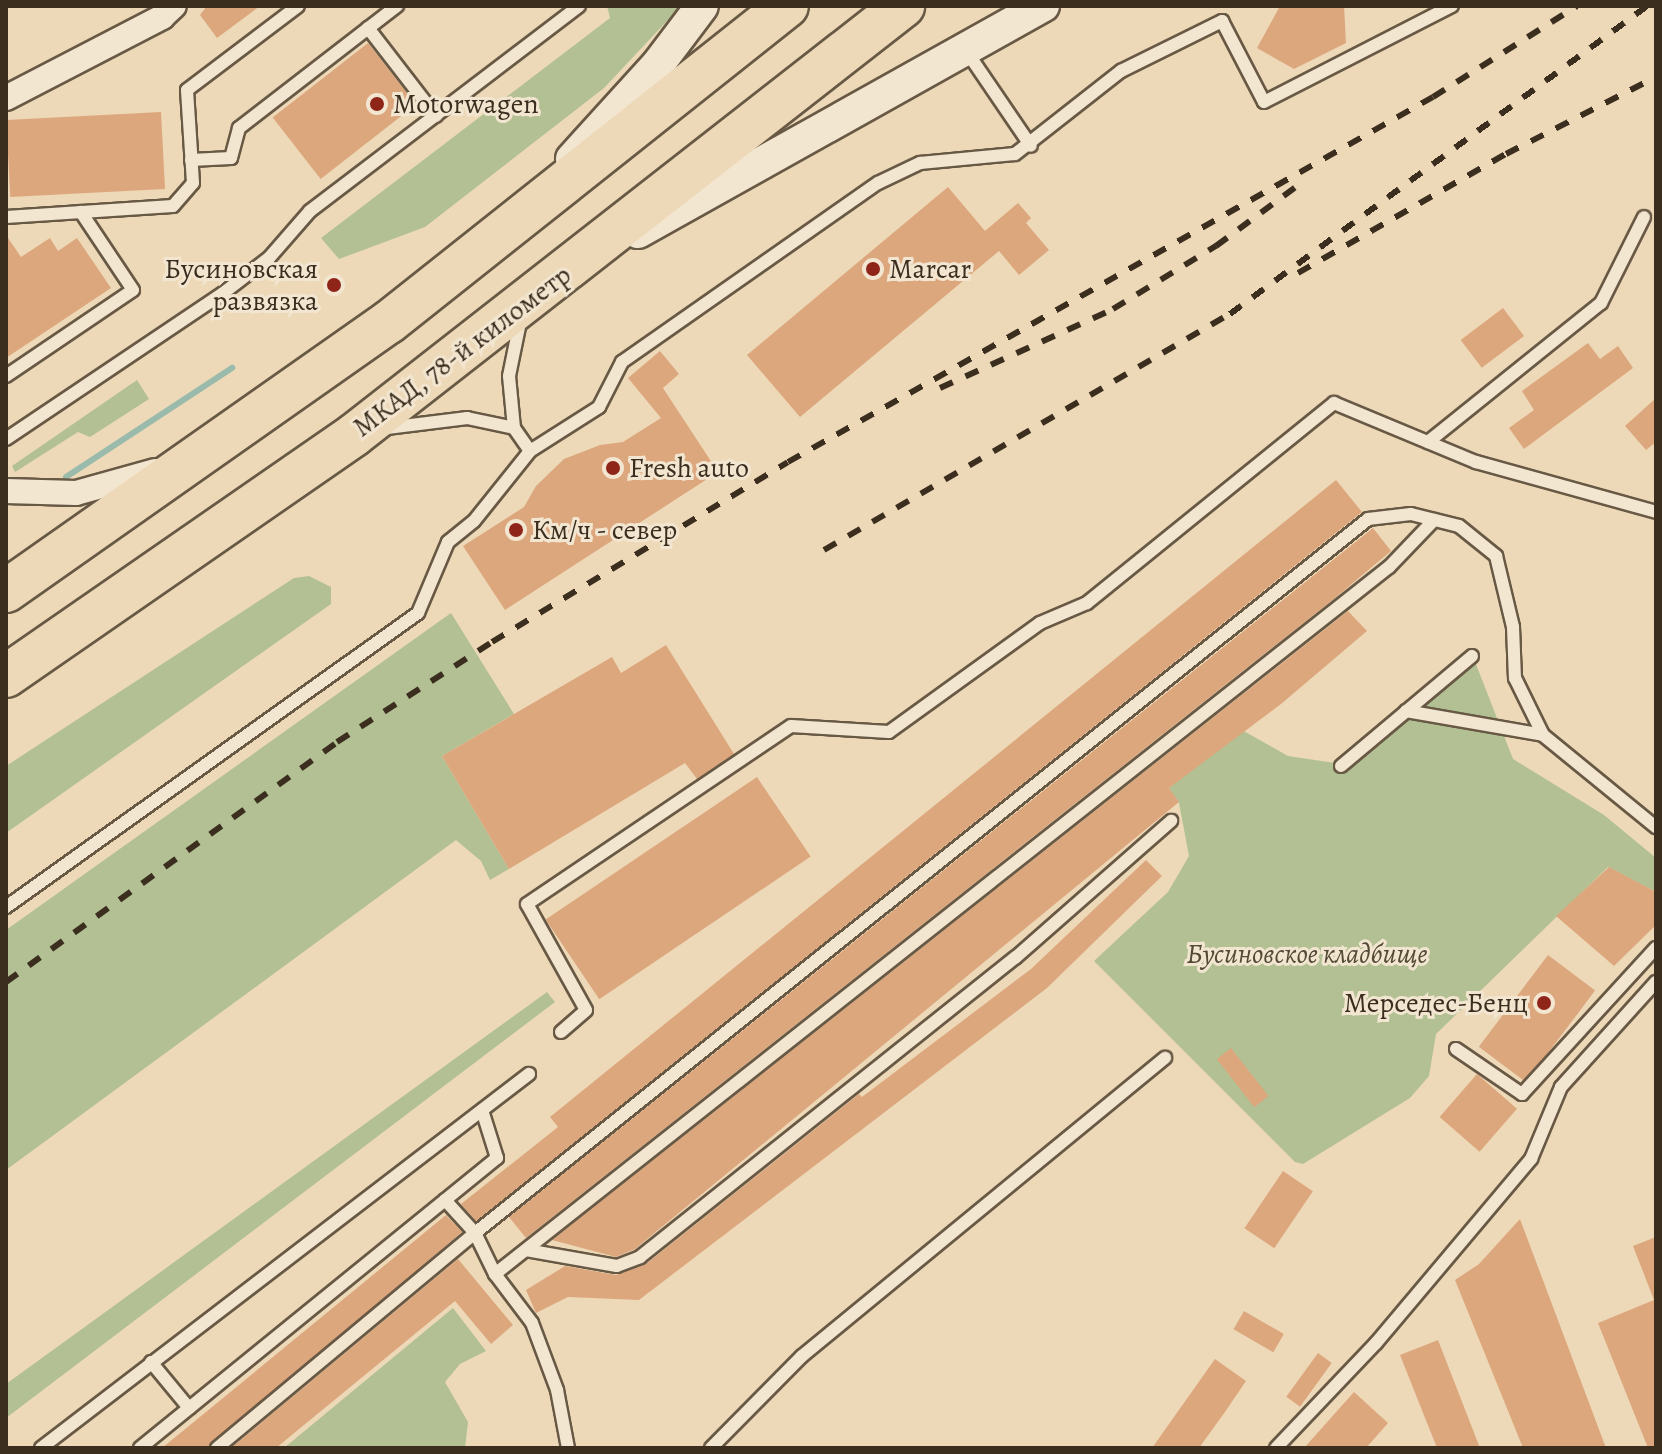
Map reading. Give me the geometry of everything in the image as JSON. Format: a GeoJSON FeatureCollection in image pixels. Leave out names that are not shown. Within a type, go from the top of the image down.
{"type":"FeatureCollection","features":[{"type":"Feature","properties":{"kind":"highway"},"geometry":{"type":"LineString","coordinates":[[6,591],[210,451],[509,228],[787,6]]}},
{"type":"Feature","properties":{"kind":"highway","name":"МКАД, 78-й километр"},"geometry":{"type":"LineString","coordinates":[[6,676],[354,435],[903,6]]}},
{"type":"Feature","properties":{"kind":"main road"},"geometry":{"type":"LineString","coordinates":[[509,228],[659,63],[702,6]]}},
{"type":"Feature","properties":{"kind":"main road"},"geometry":{"type":"LineString","coordinates":[[565,273],[1043,6]]}},
{"type":"Feature","properties":{"kind":"street"},"geometry":{"type":"LineString","coordinates":[[6,98],[145,15],[174,6]]}},
{"type":"Feature","properties":{"kind":"street"},"geometry":{"type":"LineString","coordinates":[[6,491],[76,493],[123,483],[210,451]]}},
{"type":"Feature","properties":{"kind":"lane"},"geometry":{"type":"LineString","coordinates":[[6,217],[173,206],[193,183],[187,90],[298,6]]}},
{"type":"Feature","properties":{"kind":"lane"},"geometry":{"type":"LineString","coordinates":[[191,160],[231,158],[239,128],[397,6]]}},
{"type":"Feature","properties":{"kind":"lane"},"geometry":{"type":"LineString","coordinates":[[6,439],[222,294],[269,258],[310,211],[579,6]]}},
{"type":"Feature","properties":{"kind":"lane"},"geometry":{"type":"LineString","coordinates":[[6,907],[418,613],[448,542],[474,521],[530,451],[599,407],[622,362],[878,183],[920,163],[993,157],[1031,146],[1121,71],[1222,21],[1264,102],[1452,6]]}},
{"type":"Feature","properties":{"kind":"lane"},"geometry":{"type":"LineString","coordinates":[[368,28],[436,116]]}},
{"type":"Feature","properties":{"kind":"lane"},"geometry":{"type":"LineString","coordinates":[[965,48],[1031,146]]}},
{"type":"Feature","properties":{"kind":"lane"},"geometry":{"type":"LineString","coordinates":[[6,376],[133,290],[81,212]]}},
{"type":"Feature","properties":{"kind":"lane"},"geometry":{"type":"LineString","coordinates":[[1428,442],[1601,303],[1644,217]]}},
{"type":"Feature","properties":{"kind":"lane"},"geometry":{"type":"LineString","coordinates":[[528,302],[513,339],[509,376],[514,428],[530,451]]}},
{"type":"Feature","properties":{"kind":"lane"},"geometry":{"type":"LineString","coordinates":[[561,1032],[586,1010],[527,904],[791,726],[889,732],[1040,623],[1087,603],[1334,403],[1476,462],[1656,512]]}},
{"type":"Feature","properties":{"kind":"lane"},"geometry":{"type":"LineString","coordinates":[[354,435],[467,418],[514,428]]}},
{"type":"Feature","properties":{"kind":"lane"},"geometry":{"type":"LineString","coordinates":[[217,1448],[475,1233],[1368,519],[1411,514],[1459,526],[1496,556],[1513,627],[1515,678],[1543,735],[1656,827]]}},
{"type":"Feature","properties":{"kind":"lane"},"geometry":{"type":"LineString","coordinates":[[495,1274],[1389,567],[1434,520]]}},
{"type":"Feature","properties":{"kind":"lane"},"geometry":{"type":"LineString","coordinates":[[1341,766],[1472,656]]}},
{"type":"Feature","properties":{"kind":"lane"},"geometry":{"type":"LineString","coordinates":[[1406,711],[1543,735]]}},
{"type":"Feature","properties":{"kind":"lane"},"geometry":{"type":"LineString","coordinates":[[526,1250],[617,1266],[640,1257],[1015,958],[1171,821]]}},
{"type":"Feature","properties":{"kind":"lane"},"geometry":{"type":"LineString","coordinates":[[1456,1049],[1522,1094],[1656,948]]}},
{"type":"Feature","properties":{"kind":"lane"},"geometry":{"type":"LineString","coordinates":[[1276,1448],[1376,1343],[1531,1159],[1561,1087],[1656,982]]}},
{"type":"Feature","properties":{"kind":"lane"},"geometry":{"type":"LineString","coordinates":[[711,1448],[802,1356],[1165,1058]]}},
{"type":"Feature","properties":{"kind":"lane"},"geometry":{"type":"LineString","coordinates":[[41,1448],[529,1074]]}},
{"type":"Feature","properties":{"kind":"lane"},"geometry":{"type":"LineString","coordinates":[[140,1448],[497,1158],[482,1110]]}},
{"type":"Feature","properties":{"kind":"lane"},"geometry":{"type":"LineString","coordinates":[[445,1200],[475,1233],[495,1274],[532,1323],[557,1390],[568,1448]]}},
{"type":"Feature","properties":{"kind":"lane"},"geometry":{"type":"LineString","coordinates":[[151,1362],[189,1408]]}},
{"type":"Feature","properties":{"kind":"green space"},"geometry":{"type":"Polygon","coordinates":[[[607,6],[681,6],[604,88],[425,227],[339,259],[321,238],[610,18],[607,6]]]}},
{"type":"Feature","properties":{"kind":"green space"},"geometry":{"type":"Polygon","coordinates":[[[137,380],[149,399],[90,437],[78,432],[15,472],[12,466],[137,380]]]}},
{"type":"Feature","properties":{"kind":"green space"},"geometry":{"type":"Polygon","coordinates":[[[309,576],[331,587],[331,604],[6,833],[6,766],[294,578],[309,576]]]}},
{"type":"Feature","properties":{"kind":"green space"},"geometry":{"type":"Polygon","coordinates":[[[451,613],[514,714],[442,756],[509,869],[490,880],[481,861],[456,840],[6,1170],[6,930],[451,613]]]}},
{"type":"Feature","properties":{"kind":"green space","name":"Бусиновское кладбище"},"geometry":{"type":"Polygon","coordinates":[[[1470,649],[1513,759],[1604,815],[1656,858],[1656,892],[1608,867],[1436,1034],[1429,1076],[1410,1098],[1303,1164],[1295,1162],[1094,961],[1168,892],[1189,856],[1179,803],[1169,788],[1242,730],[1288,756],[1335,763],[1470,649]]]}},
{"type":"Feature","properties":{"kind":"green space"},"geometry":{"type":"Polygon","coordinates":[[[547,992],[555,1002],[6,1418],[6,1384],[547,992]]]}},
{"type":"Feature","properties":{"kind":"green space"},"geometry":{"type":"Polygon","coordinates":[[[453,1308],[486,1351],[460,1364],[445,1382],[468,1422],[465,1448],[284,1448],[453,1308]]]}},
{"type":"Feature","properties":{"kind":"building"},"geometry":{"type":"Polygon","coordinates":[[[207,6],[260,6],[217,38],[200,15],[207,6]]]}},
{"type":"Feature","properties":{"kind":"building"},"geometry":{"type":"Polygon","coordinates":[[[1280,6],[1344,6],[1346,43],[1294,69],[1257,48],[1280,6]]]}},
{"type":"Feature","properties":{"kind":"building"},"geometry":{"type":"Polygon","coordinates":[[[368,43],[416,104],[321,179],[273,117],[368,43]]]}},
{"type":"Feature","properties":{"kind":"building"},"geometry":{"type":"Polygon","coordinates":[[[161,112],[165,189],[10,197],[6,120],[161,112]]]}},
{"type":"Feature","properties":{"kind":"building"},"geometry":{"type":"Polygon","coordinates":[[[948,187],[985,231],[1018,203],[1031,218],[1026,223],[1049,250],[1019,275],[999,251],[800,417],[747,355],[948,187]]]}},
{"type":"Feature","properties":{"kind":"building"},"geometry":{"type":"Polygon","coordinates":[[[6,235],[21,257],[50,238],[58,251],[77,238],[111,288],[6,358],[6,235]]]}},
{"type":"Feature","properties":{"kind":"building"},"geometry":{"type":"Polygon","coordinates":[[[1503,308],[1524,336],[1482,368],[1461,340],[1503,308]]]}},
{"type":"Feature","properties":{"kind":"building"},"geometry":{"type":"Polygon","coordinates":[[[1588,343],[1600,359],[1618,346],[1633,368],[1524,449],[1509,428],[1534,410],[1522,391],[1588,343]]]}},
{"type":"Feature","properties":{"kind":"building"},"geometry":{"type":"Polygon","coordinates":[[[660,351],[679,374],[663,388],[718,472],[505,610],[463,546],[524,507],[536,486],[564,459],[600,445],[623,442],[661,418],[628,378],[660,351]]]}},
{"type":"Feature","properties":{"kind":"building"},"geometry":{"type":"Polygon","coordinates":[[[1656,398],[1656,442],[1646,450],[1625,426],[1656,398]]]}},
{"type":"Feature","properties":{"kind":"building"},"geometry":{"type":"Polygon","coordinates":[[[1336,480],[1362,512],[476,1221],[461,1204],[558,1127],[550,1117],[1336,480]]]}},
{"type":"Feature","properties":{"kind":"building"},"geometry":{"type":"Polygon","coordinates":[[[1373,528],[1391,551],[1335,598],[526,1238],[509,1217],[1373,528]]]}},
{"type":"Feature","properties":{"kind":"building"},"geometry":{"type":"Polygon","coordinates":[[[1348,611],[1367,631],[1281,704],[1169,788],[1179,802],[635,1249],[616,1257],[552,1240],[1348,611]]]}},
{"type":"Feature","properties":{"kind":"building"},"geometry":{"type":"Polygon","coordinates":[[[666,645],[734,754],[697,779],[685,763],[509,869],[442,756],[612,657],[621,673],[666,645]]]}},
{"type":"Feature","properties":{"kind":"building"},"geometry":{"type":"Polygon","coordinates":[[[757,777],[811,857],[599,999],[546,920],[757,777]]]}},
{"type":"Feature","properties":{"kind":"building"},"geometry":{"type":"Polygon","coordinates":[[[1146,860],[1162,876],[1047,988],[639,1300],[568,1297],[536,1313],[526,1290],[565,1266],[616,1275],[646,1264],[859,1094],[862,1097],[1031,969],[1146,860]]]}},
{"type":"Feature","properties":{"kind":"building"},"geometry":{"type":"Polygon","coordinates":[[[1609,867],[1656,892],[1656,925],[1614,966],[1556,916],[1609,867]]]}},
{"type":"Feature","properties":{"kind":"building"},"geometry":{"type":"Polygon","coordinates":[[[1548,955],[1595,991],[1526,1082],[1479,1047],[1548,955]]]}},
{"type":"Feature","properties":{"kind":"building"},"geometry":{"type":"Polygon","coordinates":[[[1231,1048],[1269,1096],[1254,1107],[1217,1059],[1231,1048]]]}},
{"type":"Feature","properties":{"kind":"building"},"geometry":{"type":"Polygon","coordinates":[[[1477,1074],[1517,1109],[1480,1152],[1440,1117],[1477,1074]]]}},
{"type":"Feature","properties":{"kind":"building"},"geometry":{"type":"Polygon","coordinates":[[[1283,1171],[1313,1191],[1274,1248],[1244,1228],[1283,1171]]]}},
{"type":"Feature","properties":{"kind":"building"},"geometry":{"type":"Polygon","coordinates":[[[446,1215],[462,1232],[208,1448],[162,1448],[446,1215]]]}},
{"type":"Feature","properties":{"kind":"building"},"geometry":{"type":"Polygon","coordinates":[[[1520,1219],[1606,1448],[1523,1448],[1455,1280],[1479,1264],[1520,1219]]]}},
{"type":"Feature","properties":{"kind":"building"},"geometry":{"type":"Polygon","coordinates":[[[1656,1237],[1656,1448],[1648,1448],[1598,1323],[1654,1300],[1633,1246],[1656,1237]]]}},
{"type":"Feature","properties":{"kind":"building"},"geometry":{"type":"Polygon","coordinates":[[[458,1259],[513,1325],[491,1344],[455,1301],[276,1448],[231,1448],[458,1259]]]}},
{"type":"Feature","properties":{"kind":"building"},"geometry":{"type":"Polygon","coordinates":[[[1244,1311],[1284,1334],[1273,1352],[1234,1329],[1244,1311]]]}},
{"type":"Feature","properties":{"kind":"building"},"geometry":{"type":"Polygon","coordinates":[[[1438,1340],[1480,1448],[1437,1448],[1400,1355],[1438,1340]]]}},
{"type":"Feature","properties":{"kind":"building"},"geometry":{"type":"Polygon","coordinates":[[[1318,1353],[1332,1363],[1300,1407],[1286,1397],[1318,1353]]]}},
{"type":"Feature","properties":{"kind":"building"},"geometry":{"type":"Polygon","coordinates":[[[1215,1359],[1246,1381],[1225,1412],[1199,1448],[1152,1448],[1215,1359]]]}},
{"type":"Feature","properties":{"kind":"building"},"geometry":{"type":"Polygon","coordinates":[[[1354,1392],[1388,1423],[1366,1448],[1304,1448],[1354,1392]]]}},
{"type":"Feature","properties":{"kind":"waterway"},"geometry":{"type":"LineString","coordinates":[[66,477],[232,368]]}},
{"type":"Feature","properties":{"kind":"railway"},"geometry":{"type":"LineString","coordinates":[[6,982],[337,742],[492,642],[788,462],[1433,97],[1577,6]]}},
{"type":"Feature","properties":{"kind":"railway"},"geometry":{"type":"LineString","coordinates":[[824,550],[1230,314],[1647,6]]}},
{"type":"Feature","properties":{"kind":"railway"},"geometry":{"type":"LineString","coordinates":[[1298,273],[1506,154],[1656,77]]}},
{"type":"Feature","properties":{"kind":"railway"},"geometry":{"type":"LineString","coordinates":[[940,388],[1113,309],[1216,246],[1304,181]]}},
{"type":"Feature","properties":{"kind":"place","name":"Motorwagen"},"geometry":{"type":"Point","coordinates":[377,104]}},
{"type":"Feature","properties":{"kind":"place","name":"Marcar"},"geometry":{"type":"Point","coordinates":[873,269]}},
{"type":"Feature","properties":{"kind":"place","name":"Бусиновская развязка"},"geometry":{"type":"Point","coordinates":[334,285]}},
{"type":"Feature","properties":{"kind":"place","name":"Fresh auto"},"geometry":{"type":"Point","coordinates":[613,468]}},
{"type":"Feature","properties":{"kind":"place","name":"Км/ч - север"},"geometry":{"type":"Point","coordinates":[516,530]}},
{"type":"Feature","properties":{"kind":"place","name":"Мерседес-Бенц"},"geometry":{"type":"Point","coordinates":[1544,1003]}}]}
